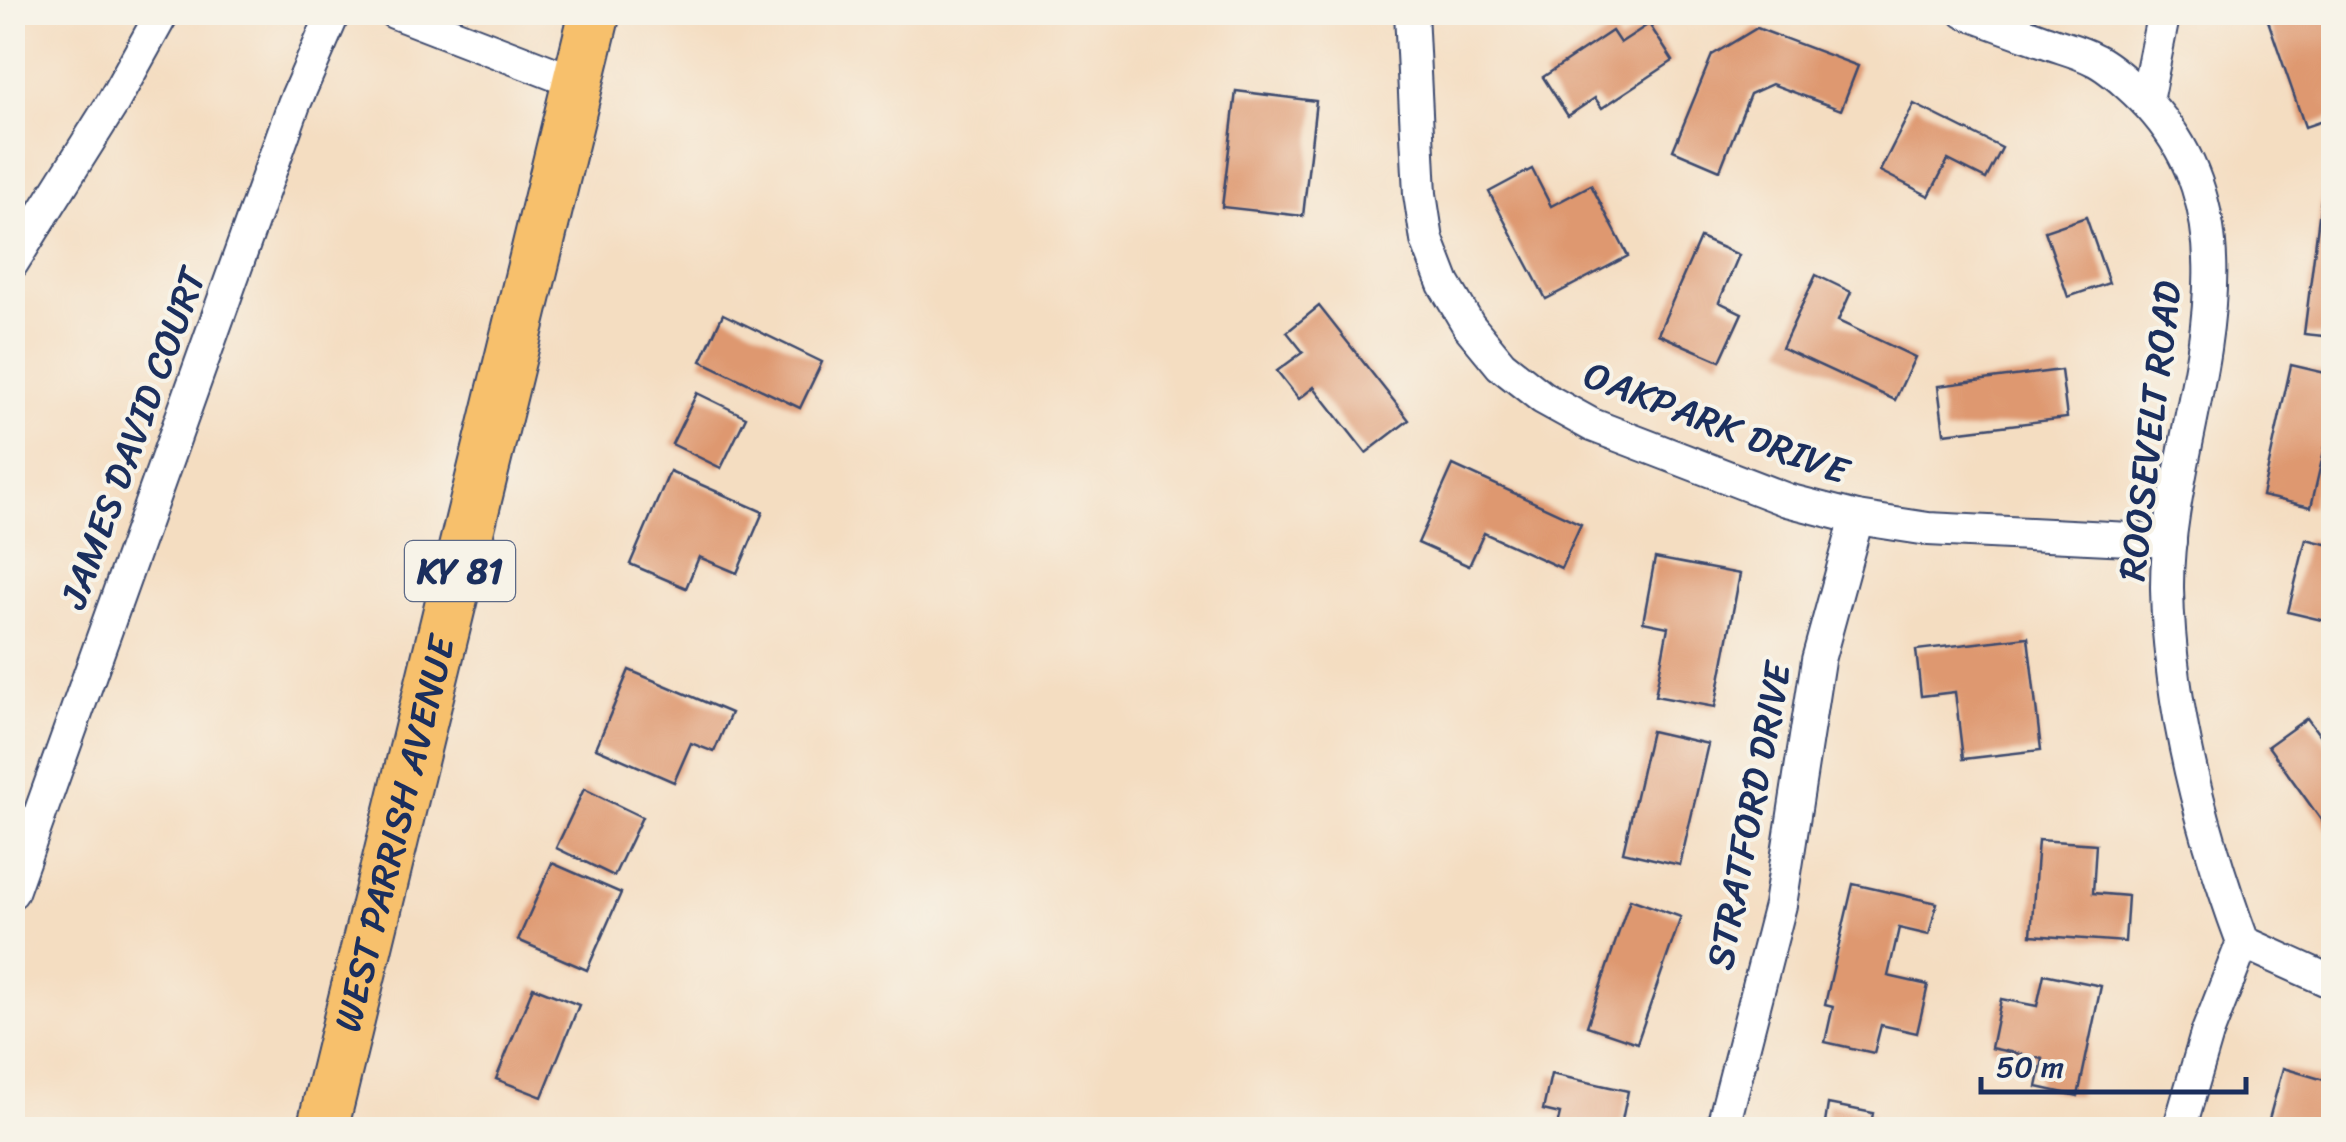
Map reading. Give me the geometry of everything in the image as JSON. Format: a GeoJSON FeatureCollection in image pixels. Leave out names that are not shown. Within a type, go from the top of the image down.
{"type":"FeatureCollection","features":[{"type":"Feature","properties":{"kind":"main road","name":"WEST PARRISH AVENUE"},"geometry":{"type":"LineString","coordinates":[[322,1130],[595,12]]}},
{"type":"Feature","properties":{"kind":"street"},"geometry":{"type":"LineString","coordinates":[[12,263],[112,104],[163,12]]}},
{"type":"Feature","properties":{"kind":"street","name":"JAMES DAVID COURT"},"geometry":{"type":"LineString","coordinates":[[12,892],[294,104],[334,12]]}},
{"type":"Feature","properties":{"kind":"street"},"geometry":{"type":"LineString","coordinates":[[394,12],[578,83]]}},
{"type":"Feature","properties":{"kind":"street","name":"OAKPARK DRIVE"},"geometry":{"type":"LineString","coordinates":[[1411,12],[1420,194],[1428,240],[1444,284],[1469,326],[1501,364],[1543,398],[1592,425],[1787,500],[1857,518],[1928,529],[2170,541]]}},
{"type":"Feature","properties":{"kind":"street","name":"ROOSEVELT ROAD"},"geometry":{"type":"LineString","coordinates":[[1965,12],[2096,60],[2146,101],[2168,126],[2190,168],[2204,216],[2210,266],[2209,318],[2170,541],[2167,588],[2180,710],[2198,797],[2218,876],[2243,942]]}},
{"type":"Feature","properties":{"kind":"street"},"geometry":{"type":"LineString","coordinates":[[2146,101],[2164,12]]}},
{"type":"Feature","properties":{"kind":"street","name":"STRATFORD DRIVE"},"geometry":{"type":"LineString","coordinates":[[1722,1130],[1780,905],[1818,660],[1857,518]]}},
{"type":"Feature","properties":{"kind":"street"},"geometry":{"type":"LineString","coordinates":[[2179,1130],[2207,1034],[2243,942],[2334,983]]}},
{"type":"Feature","properties":{"kind":"building"},"geometry":{"type":"Polygon","coordinates":[[[2265,12],[2334,12],[2334,117],[2305,127],[2265,12]]]}},
{"type":"Feature","properties":{"kind":"building"},"geometry":{"type":"Polygon","coordinates":[[[1649,24],[1673,61],[1602,108],[1595,98],[1568,116],[1543,77],[1612,31],[1620,43],[1649,24]]]}},
{"type":"Feature","properties":{"kind":"building"},"geometry":{"type":"Polygon","coordinates":[[[1757,28],[1858,66],[1841,110],[1772,84],[1750,94],[1720,170],[1673,150],[1712,55],[1757,28]]]}},
{"type":"Feature","properties":{"kind":"building"},"geometry":{"type":"Polygon","coordinates":[[[1236,91],[1316,101],[1303,216],[1222,207],[1236,91]]]}},
{"type":"Feature","properties":{"kind":"building"},"geometry":{"type":"Polygon","coordinates":[[[1914,104],[2002,148],[1986,179],[1948,160],[1929,196],[1880,171],[1914,104]]]}},
{"type":"Feature","properties":{"kind":"building"},"geometry":{"type":"Polygon","coordinates":[[[1532,169],[1551,206],[1591,185],[1628,256],[1546,299],[1489,192],[1532,169]]]}},
{"type":"Feature","properties":{"kind":"building"},"geometry":{"type":"Polygon","coordinates":[[[2325,169],[2334,170],[2334,337],[2304,334],[2325,169]]]}},
{"type":"Feature","properties":{"kind":"building"},"geometry":{"type":"Polygon","coordinates":[[[2086,217],[2109,283],[2068,297],[2045,231],[2086,217]]]}},
{"type":"Feature","properties":{"kind":"building"},"geometry":{"type":"Polygon","coordinates":[[[1700,238],[1739,255],[1719,302],[1742,313],[1720,361],[1658,334],[1700,238]]]}},
{"type":"Feature","properties":{"kind":"building"},"geometry":{"type":"Polygon","coordinates":[[[1816,275],[1851,292],[1838,321],[1915,357],[1895,400],[1782,348],[1816,275]]]}},
{"type":"Feature","properties":{"kind":"building"},"geometry":{"type":"Polygon","coordinates":[[[1319,306],[1409,420],[1366,453],[1314,387],[1299,399],[1277,371],[1303,352],[1287,332],[1319,306]]]}},
{"type":"Feature","properties":{"kind":"building"},"geometry":{"type":"Polygon","coordinates":[[[723,314],[822,362],[800,408],[701,361],[723,314]]]}},
{"type":"Feature","properties":{"kind":"building"},"geometry":{"type":"Polygon","coordinates":[[[2291,365],[2334,375],[2334,408],[2311,507],[2262,496],[2291,365]]]}},
{"type":"Feature","properties":{"kind":"building"},"geometry":{"type":"Polygon","coordinates":[[[2061,370],[2067,418],[1944,433],[1938,386],[2061,370]]]}},
{"type":"Feature","properties":{"kind":"building"},"geometry":{"type":"Polygon","coordinates":[[[697,393],[746,417],[721,468],[672,444],[697,393]]]}},
{"type":"Feature","properties":{"kind":"building"},"geometry":{"type":"Polygon","coordinates":[[[1453,465],[1581,524],[1561,568],[1484,533],[1469,566],[1418,543],[1453,465]]]}},
{"type":"Feature","properties":{"kind":"building"},"geometry":{"type":"Polygon","coordinates":[[[670,471],[763,512],[737,573],[699,557],[686,588],[630,564],[670,471]]]}},
{"type":"Feature","properties":{"kind":"building"},"geometry":{"type":"Polygon","coordinates":[[[2306,539],[2334,546],[2334,623],[2288,612],[2306,539]]]}},
{"type":"Feature","properties":{"kind":"building"},"geometry":{"type":"Polygon","coordinates":[[[1655,558],[1740,574],[1715,707],[1655,696],[1668,627],[1643,622],[1655,558]]]}},
{"type":"Feature","properties":{"kind":"building"},"geometry":{"type":"Polygon","coordinates":[[[2028,637],[2041,750],[1963,759],[1955,692],[1921,696],[1916,650],[2028,637]]]}},
{"type":"Feature","properties":{"kind":"building"},"geometry":{"type":"Polygon","coordinates":[[[629,670],[731,713],[714,752],[691,743],[674,782],[596,748],[629,670]]]}},
{"type":"Feature","properties":{"kind":"building"},"geometry":{"type":"Polygon","coordinates":[[[2307,718],[2334,755],[2334,838],[2268,746],[2307,718]]]}},
{"type":"Feature","properties":{"kind":"building"},"geometry":{"type":"Polygon","coordinates":[[[1651,731],[1708,744],[1680,865],[1623,852],[1651,731]]]}},
{"type":"Feature","properties":{"kind":"building"},"geometry":{"type":"Polygon","coordinates":[[[584,789],[642,817],[614,876],[556,848],[584,789]]]}},
{"type":"Feature","properties":{"kind":"building"},"geometry":{"type":"Polygon","coordinates":[[[2038,840],[2096,844],[2093,893],[2128,896],[2125,942],[2031,935],[2038,840]]]}},
{"type":"Feature","properties":{"kind":"building"},"geometry":{"type":"Polygon","coordinates":[[[552,863],[621,893],[587,970],[518,940],[552,863]]]}},
{"type":"Feature","properties":{"kind":"building"},"geometry":{"type":"Polygon","coordinates":[[[1853,884],[1937,903],[1929,935],[1899,928],[1888,976],[1928,985],[1917,1033],[1881,1025],[1874,1053],[1825,1042],[1833,1006],[1825,1004],[1853,884]]]}},
{"type":"Feature","properties":{"kind":"building"},"geometry":{"type":"Polygon","coordinates":[[[1630,899],[1681,917],[1637,1043],[1587,1026],[1630,899]]]}},
{"type":"Feature","properties":{"kind":"building"},"geometry":{"type":"Polygon","coordinates":[[[2044,974],[2101,986],[2078,1096],[2037,1087],[2043,1059],[1991,1048],[2001,999],[2037,1006],[2044,974]]]}},
{"type":"Feature","properties":{"kind":"building"},"geometry":{"type":"Polygon","coordinates":[[[533,987],[579,1005],[542,1097],[496,1079],[533,987]]]}},
{"type":"Feature","properties":{"kind":"building"},"geometry":{"type":"Polygon","coordinates":[[[2283,1068],[2334,1083],[2334,1130],[2266,1130],[2283,1068]]]}},
{"type":"Feature","properties":{"kind":"building"},"geometry":{"type":"Polygon","coordinates":[[[1551,1074],[1628,1091],[1620,1130],[1556,1130],[1560,1114],[1543,1110],[1551,1074]]]}},
{"type":"Feature","properties":{"kind":"building"},"geometry":{"type":"Polygon","coordinates":[[[1828,1104],[1873,1113],[1870,1130],[1824,1130],[1828,1104]]]}}]}
